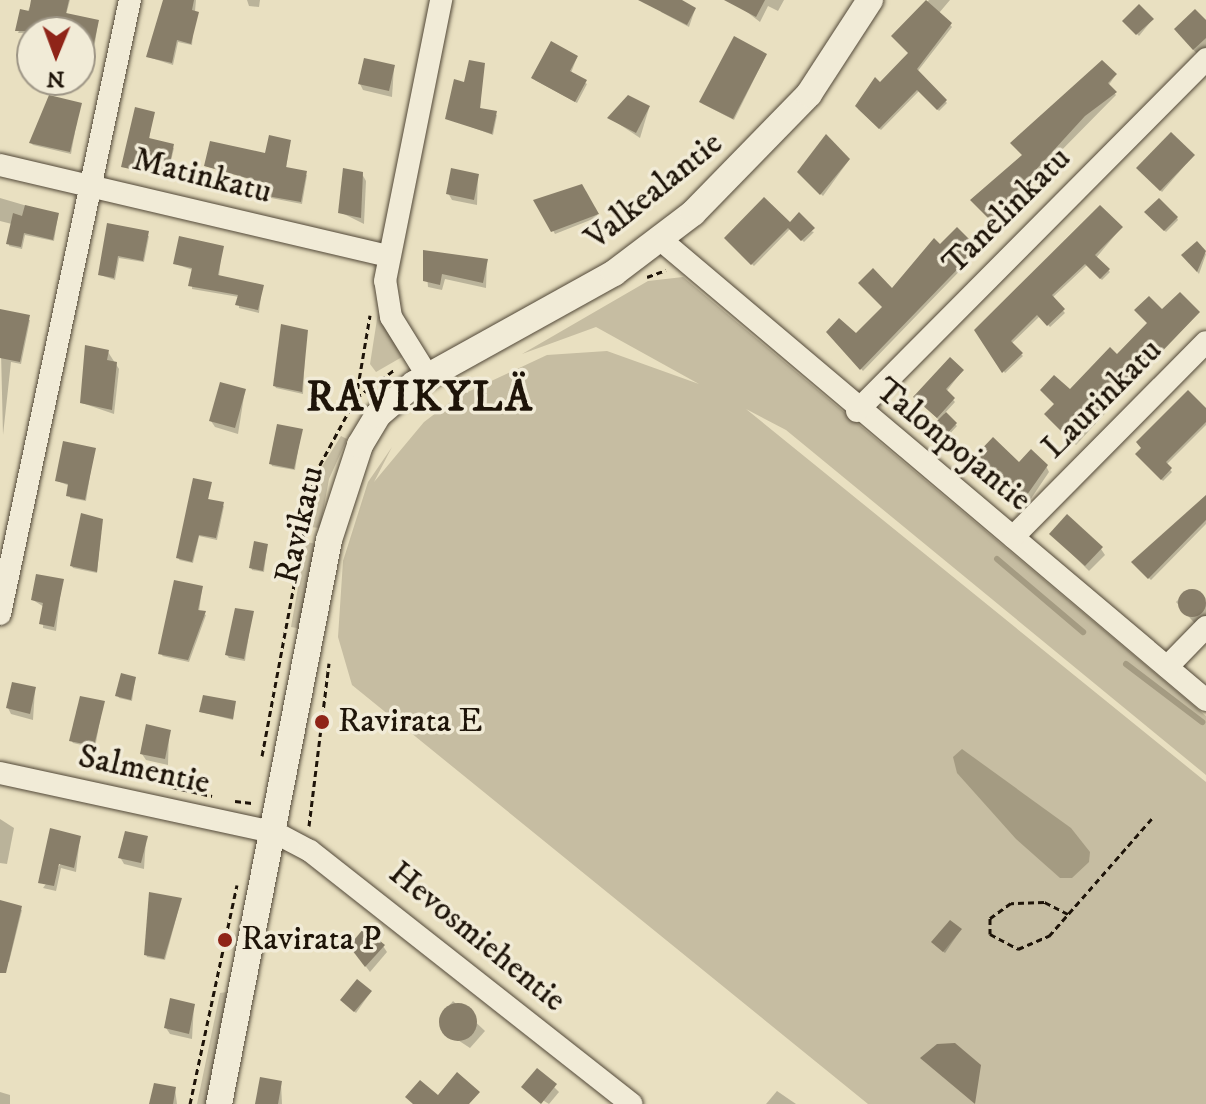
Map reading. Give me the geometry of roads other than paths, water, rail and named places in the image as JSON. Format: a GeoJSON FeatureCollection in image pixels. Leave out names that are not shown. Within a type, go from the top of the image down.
{"type":"FeatureCollection","features":[{"type":"Feature","properties":{"kind":"street"},"geometry":{"type":"LineString","coordinates":[[0,614],[130,0]]}},
{"type":"Feature","properties":{"kind":"street"},"geometry":{"type":"LineString","coordinates":[[427,375],[391,317],[385,281],[387,256],[441,0]]}},
{"type":"Feature","properties":{"kind":"street","name":"Valkealantie"},"geometry":{"type":"LineString","coordinates":[[427,375],[661,240],[786,120],[870,0]]}},
{"type":"Feature","properties":{"kind":"street","name":"Tanelinkatu"},"geometry":{"type":"LineString","coordinates":[[857,411],[1206,59]]}},
{"type":"Feature","properties":{"kind":"street","name":"Matinkatu"},"geometry":{"type":"LineString","coordinates":[[0,165],[387,256]]}},
{"type":"Feature","properties":{"kind":"street","name":"Talonpojantie"},"geometry":{"type":"LineString","coordinates":[[661,240],[857,411],[1013,537],[1206,700]]}},
{"type":"Feature","properties":{"kind":"street","name":"Laurinkatu"},"geometry":{"type":"LineString","coordinates":[[1013,537],[1206,342]]}},
{"type":"Feature","properties":{"kind":"street","name":"Ravikatu"},"geometry":{"type":"LineString","coordinates":[[219,1104],[341,488],[378,415],[427,375]]}},
{"type":"Feature","properties":{"kind":"street"},"geometry":{"type":"LineString","coordinates":[[1167,667],[1206,627]]}},
{"type":"Feature","properties":{"kind":"street","name":"Salmentie"},"geometry":{"type":"LineString","coordinates":[[0,773],[274,832]]}},
{"type":"Feature","properties":{"kind":"street","name":"Hevosmiehentie"},"geometry":{"type":"LineString","coordinates":[[274,832],[376,899],[629,1103]]}},
{"type":"Feature","properties":{"kind":"waterway"},"geometry":{"type":"LineString","coordinates":[[997,559],[1083,632]]}},
{"type":"Feature","properties":{"kind":"waterway"},"geometry":{"type":"LineString","coordinates":[[1126,664],[1202,722]]}},
{"type":"Feature","properties":{"kind":"place","name":"Ravirata E"},"geometry":{"type":"Point","coordinates":[322,722]}},
{"type":"Feature","properties":{"kind":"place","name":"Ravirata P"},"geometry":{"type":"Point","coordinates":[225,940]}},
{"type":"Feature","properties":{"kind":"district","name":"RAVIKYLÄ"},"geometry":{"type":"Point","coordinates":[420,398]}}]}
